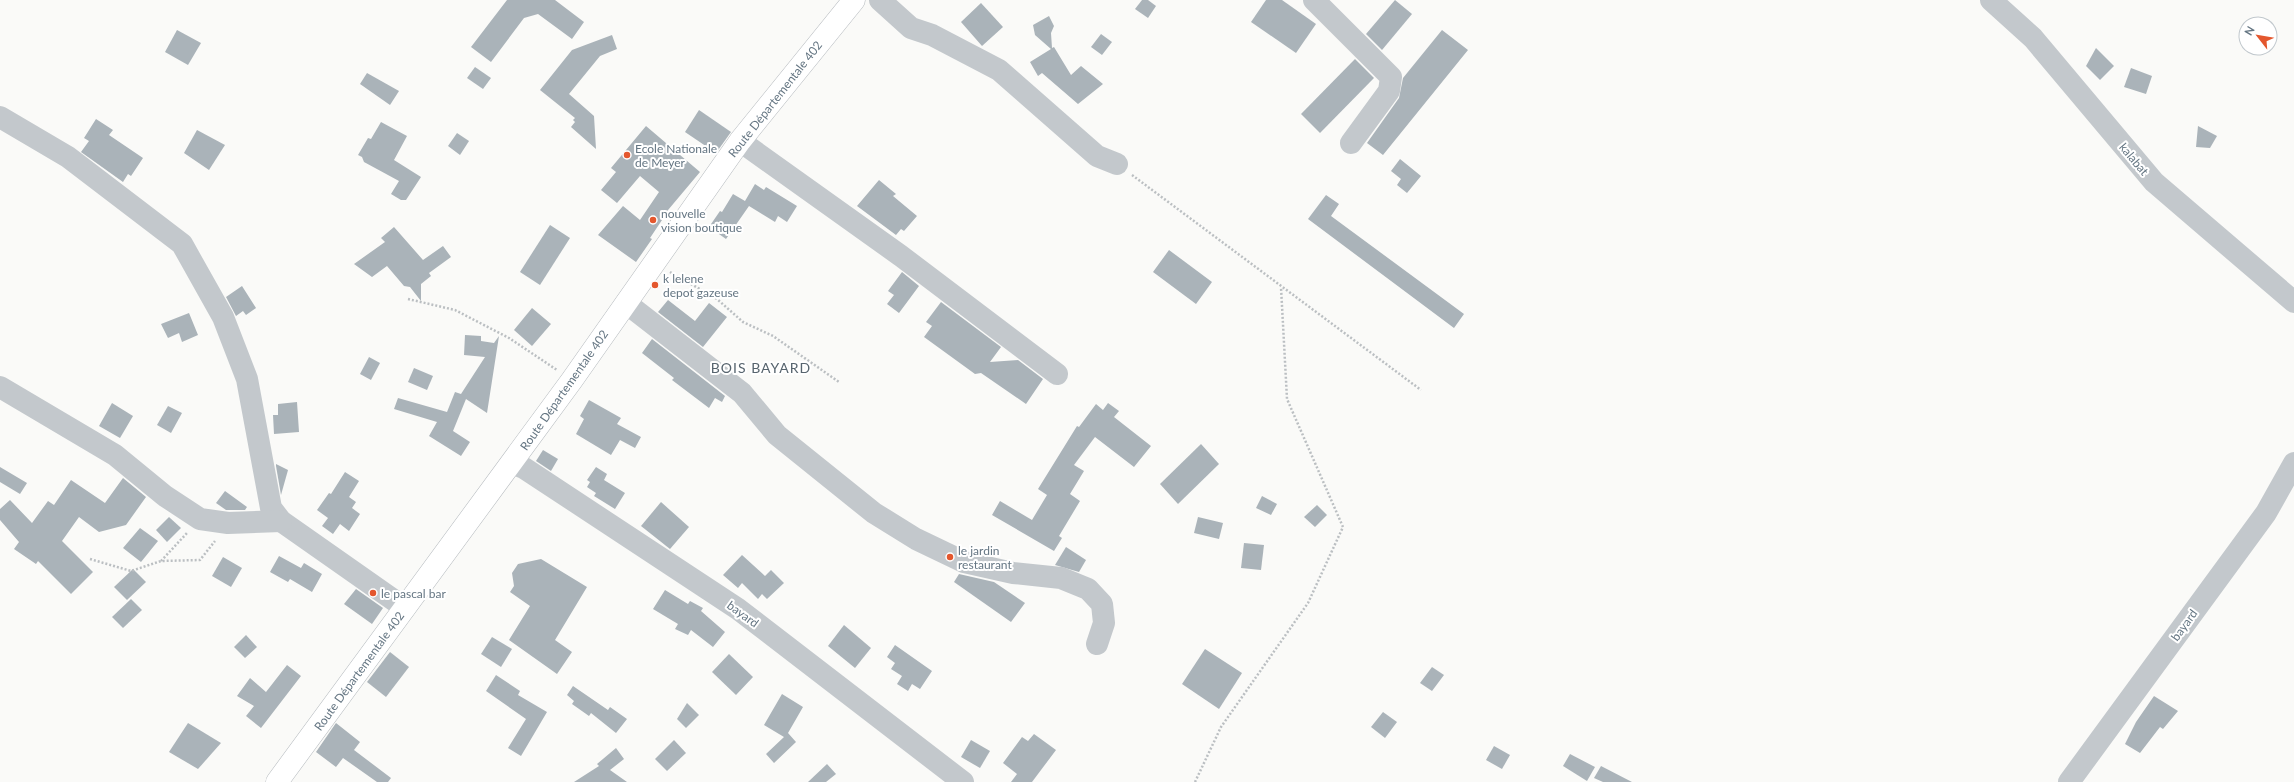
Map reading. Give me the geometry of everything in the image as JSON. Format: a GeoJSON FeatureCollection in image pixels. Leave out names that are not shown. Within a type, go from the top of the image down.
{"type":"FeatureCollection","features":[{"type":"Feature","properties":{"kind":"main road","name":"Route Départementale 402"},"geometry":{"type":"LineString","coordinates":[[277,782],[572,380],[740,141],[852,1]]}},
{"type":"Feature","properties":{"kind":"street"},"geometry":{"type":"LineString","coordinates":[[880,0],[912,28],[932,35],[999,70],[1091,152],[1117,164]]}},
{"type":"Feature","properties":{"kind":"street"},"geometry":{"type":"LineString","coordinates":[[1314,0],[1391,77],[1389,91],[1351,143]]}},
{"type":"Feature","properties":{"kind":"street","name":"kalabat"},"geometry":{"type":"LineString","coordinates":[[1991,0],[2033,38],[2154,182],[2294,302]]}},
{"type":"Feature","properties":{"kind":"street"},"geometry":{"type":"LineString","coordinates":[[0,117],[68,158],[182,244],[223,317],[247,378],[271,508],[281,521],[405,608]]}},
{"type":"Feature","properties":{"kind":"street"},"geometry":{"type":"LineString","coordinates":[[740,141],[901,256],[1057,374]]}},
{"type":"Feature","properties":{"kind":"street"},"geometry":{"type":"LineString","coordinates":[[626,303],[742,393],[784,440],[874,513],[916,539],[964,562],[1013,573],[1061,578],[1088,589],[1102,604],[1104,623],[1096,644]]}},
{"type":"Feature","properties":{"kind":"street"},"geometry":{"type":"LineString","coordinates":[[0,387],[115,455],[165,496],[200,519],[228,523],[281,521]]}},
{"type":"Feature","properties":{"kind":"street","name":"bayard"},"geometry":{"type":"LineString","coordinates":[[512,463],[524,468],[738,609],[964,782]]}},
{"type":"Feature","properties":{"kind":"street","name":"bayard"},"geometry":{"type":"LineString","coordinates":[[2069,782],[2266,513],[2294,463]]}},
{"type":"Feature","properties":{"kind":"path"},"geometry":{"type":"LineString","coordinates":[[1117,164],[1421,390]]}},
{"type":"Feature","properties":{"kind":"path"},"geometry":{"type":"LineString","coordinates":[[654,262],[717,299],[743,322],[773,336],[839,382]]}},
{"type":"Feature","properties":{"kind":"path"},"geometry":{"type":"LineString","coordinates":[[1195,782],[1220,727],[1308,603],[1343,528],[1287,399],[1281,287]]}},
{"type":"Feature","properties":{"kind":"path"},"geometry":{"type":"LineString","coordinates":[[408,299],[455,310],[509,338],[572,380]]}},
{"type":"Feature","properties":{"kind":"path"},"geometry":{"type":"LineString","coordinates":[[161,561],[200,519]]}},
{"type":"Feature","properties":{"kind":"path"},"geometry":{"type":"LineString","coordinates":[[90,559],[131,571],[161,561],[200,560],[228,523]]}},
{"type":"Feature","properties":{"kind":"building"},"geometry":{"type":"Polygon","coordinates":[[[507,0],[555,0],[584,22],[572,39],[538,14],[524,18],[491,62],[471,47],[507,0]]]}},
{"type":"Feature","properties":{"kind":"building"},"geometry":{"type":"Polygon","coordinates":[[[1142,0],[1148,0],[1156,6],[1148,18],[1135,9],[1142,0]]]}},
{"type":"Feature","properties":{"kind":"building"},"geometry":{"type":"Polygon","coordinates":[[[1266,0],[1282,0],[1316,24],[1296,53],[1251,22],[1266,0]]]}},
{"type":"Feature","properties":{"kind":"building"},"geometry":{"type":"Polygon","coordinates":[[[1395,0],[1412,14],[1382,50],[1366,34],[1395,0]]]}},
{"type":"Feature","properties":{"kind":"building"},"geometry":{"type":"Polygon","coordinates":[[[981,3],[1003,27],[982,46],[961,22],[981,3]]]}},
{"type":"Feature","properties":{"kind":"building"},"geometry":{"type":"Polygon","coordinates":[[[1049,16],[1054,26],[1051,33],[1052,48],[1054,47],[1071,75],[1081,66],[1103,84],[1078,104],[1042,73],[1038,76],[1030,62],[1051,49],[1035,35],[1033,25],[1049,16]]]}},
{"type":"Feature","properties":{"kind":"building"},"geometry":{"type":"Polygon","coordinates":[[[177,30],[201,43],[188,65],[165,52],[177,30]]]}},
{"type":"Feature","properties":{"kind":"building"},"geometry":{"type":"Polygon","coordinates":[[[1442,30],[1468,50],[1383,155],[1367,143],[1399,98],[1403,78],[1442,30]]]}},
{"type":"Feature","properties":{"kind":"building"},"geometry":{"type":"Polygon","coordinates":[[[1101,34],[1112,42],[1102,55],[1091,47],[1101,34]]]}},
{"type":"Feature","properties":{"kind":"building"},"geometry":{"type":"Polygon","coordinates":[[[612,35],[617,49],[600,56],[569,94],[594,116],[596,149],[571,127],[575,122],[573,120],[575,118],[540,90],[572,50],[612,35]]]}},
{"type":"Feature","properties":{"kind":"building"},"geometry":{"type":"Polygon","coordinates":[[[2096,48],[2114,66],[2100,80],[2086,66],[2096,48]]]}},
{"type":"Feature","properties":{"kind":"building"},"geometry":{"type":"Polygon","coordinates":[[[1355,59],[1374,78],[1320,133],[1301,114],[1355,59]]]}},
{"type":"Feature","properties":{"kind":"building"},"geometry":{"type":"Polygon","coordinates":[[[475,67],[491,78],[483,89],[467,78],[475,67]]]}},
{"type":"Feature","properties":{"kind":"building"},"geometry":{"type":"Polygon","coordinates":[[[2131,68],[2152,76],[2146,94],[2124,87],[2131,68]]]}},
{"type":"Feature","properties":{"kind":"building"},"geometry":{"type":"Polygon","coordinates":[[[367,73],[399,91],[390,105],[360,84],[367,73]]]}},
{"type":"Feature","properties":{"kind":"building"},"geometry":{"type":"Polygon","coordinates":[[[699,110],[731,132],[716,153],[685,132],[699,110]]]}},
{"type":"Feature","properties":{"kind":"building"},"geometry":{"type":"Polygon","coordinates":[[[96,119],[113,130],[109,135],[143,158],[131,176],[128,174],[123,182],[81,152],[89,141],[84,138],[96,119]]]}},
{"type":"Feature","properties":{"kind":"building"},"geometry":{"type":"Polygon","coordinates":[[[381,122],[407,136],[394,160],[421,177],[406,200],[401,200],[391,194],[399,181],[364,162],[362,157],[358,155],[368,138],[371,139],[381,122]]]}},
{"type":"Feature","properties":{"kind":"building"},"geometry":{"type":"Polygon","coordinates":[[[646,126],[700,172],[663,216],[664,217],[650,238],[652,239],[636,262],[598,235],[623,206],[640,220],[659,192],[640,176],[617,203],[601,190],[616,172],[611,168],[646,126]]]}},
{"type":"Feature","properties":{"kind":"building"},"geometry":{"type":"Polygon","coordinates":[[[2198,126],[2217,136],[2210,148],[2196,147],[2198,126]]]}},
{"type":"Feature","properties":{"kind":"building"},"geometry":{"type":"Polygon","coordinates":[[[197,130],[225,145],[209,170],[184,153],[197,130]]]}},
{"type":"Feature","properties":{"kind":"building"},"geometry":{"type":"Polygon","coordinates":[[[457,133],[469,141],[460,155],[448,146],[457,133]]]}},
{"type":"Feature","properties":{"kind":"building"},"geometry":{"type":"Polygon","coordinates":[[[1400,159],[1421,176],[1407,193],[1397,185],[1401,179],[1391,171],[1400,159]]]}},
{"type":"Feature","properties":{"kind":"building"},"geometry":{"type":"Polygon","coordinates":[[[879,180],[896,194],[893,196],[917,216],[904,231],[901,229],[896,235],[857,206],[879,180]]]}},
{"type":"Feature","properties":{"kind":"building"},"geometry":{"type":"Polygon","coordinates":[[[755,184],[764,190],[766,187],[797,206],[787,222],[778,216],[775,222],[749,206],[726,239],[709,227],[720,211],[722,212],[733,194],[745,201],[755,184]]]}},
{"type":"Feature","properties":{"kind":"building"},"geometry":{"type":"Polygon","coordinates":[[[1326,195],[1339,204],[1331,216],[1464,314],[1454,328],[1308,219],[1326,195]]]}},
{"type":"Feature","properties":{"kind":"building"},"geometry":{"type":"Polygon","coordinates":[[[550,225],[570,238],[540,285],[520,272],[550,225]]]}},
{"type":"Feature","properties":{"kind":"building"},"geometry":{"type":"Polygon","coordinates":[[[394,227],[423,260],[443,246],[451,257],[429,273],[431,276],[421,284],[421,301],[410,287],[404,286],[387,266],[372,277],[354,264],[385,242],[381,238],[394,227]]]}},
{"type":"Feature","properties":{"kind":"building"},"geometry":{"type":"Polygon","coordinates":[[[1169,250],[1212,282],[1196,304],[1153,272],[1169,250]]]}},
{"type":"Feature","properties":{"kind":"building"},"geometry":{"type":"Polygon","coordinates":[[[902,272],[919,286],[899,313],[887,304],[894,295],[888,291],[902,272]]]}},
{"type":"Feature","properties":{"kind":"building"},"geometry":{"type":"Polygon","coordinates":[[[242,286],[256,308],[246,315],[243,311],[236,316],[226,297],[242,286]]]}},
{"type":"Feature","properties":{"kind":"building"},"geometry":{"type":"Polygon","coordinates":[[[668,300],[695,321],[709,303],[727,317],[703,347],[658,312],[668,300]]]}},
{"type":"Feature","properties":{"kind":"building"},"geometry":{"type":"Polygon","coordinates":[[[941,302],[1001,347],[990,362],[1018,360],[1043,379],[1026,404],[981,373],[975,374],[924,337],[932,326],[926,322],[941,302]]]}},
{"type":"Feature","properties":{"kind":"building"},"geometry":{"type":"Polygon","coordinates":[[[532,308],[551,324],[532,346],[514,330],[532,308]]]}},
{"type":"Feature","properties":{"kind":"building"},"geometry":{"type":"Polygon","coordinates":[[[189,313],[198,335],[182,342],[179,333],[168,338],[161,324],[189,313]]]}},
{"type":"Feature","properties":{"kind":"building"},"geometry":{"type":"Polygon","coordinates":[[[465,335],[481,336],[481,341],[494,343],[499,336],[487,413],[466,399],[453,431],[470,442],[461,456],[429,436],[437,422],[394,409],[398,398],[447,412],[455,392],[461,394],[485,357],[464,355],[465,335]]]}},
{"type":"Feature","properties":{"kind":"building"},"geometry":{"type":"Polygon","coordinates":[[[652,339],[725,396],[722,402],[715,398],[709,408],[672,380],[674,378],[642,353],[652,339]]]}},
{"type":"Feature","properties":{"kind":"building"},"geometry":{"type":"Polygon","coordinates":[[[369,357],[380,363],[371,380],[360,374],[369,357]]]}},
{"type":"Feature","properties":{"kind":"building"},"geometry":{"type":"Polygon","coordinates":[[[414,368],[433,376],[427,390],[408,382],[414,368]]]}},
{"type":"Feature","properties":{"kind":"building"},"geometry":{"type":"Polygon","coordinates":[[[589,400],[621,418],[617,424],[641,437],[635,448],[620,440],[611,455],[576,434],[584,419],[580,416],[589,400]]]}},
{"type":"Feature","properties":{"kind":"building"},"geometry":{"type":"Polygon","coordinates":[[[297,402],[299,432],[274,434],[273,415],[278,415],[278,404],[297,402]]]}},
{"type":"Feature","properties":{"kind":"building"},"geometry":{"type":"Polygon","coordinates":[[[112,403],[133,416],[120,438],[99,426],[112,403]]]}},
{"type":"Feature","properties":{"kind":"building"},"geometry":{"type":"Polygon","coordinates":[[[1108,403],[1119,411],[1114,417],[1151,446],[1134,467],[1095,437],[1074,465],[1084,471],[1070,494],[1080,501],[1059,536],[1062,538],[1054,551],[992,515],[1000,501],[1032,520],[1047,495],[1038,489],[1077,426],[1079,427],[1096,404],[1103,410],[1108,403]]]}},
{"type":"Feature","properties":{"kind":"building"},"geometry":{"type":"Polygon","coordinates":[[[168,406],[182,413],[171,433],[157,425],[168,406]]]}},
{"type":"Feature","properties":{"kind":"building"},"geometry":{"type":"Polygon","coordinates":[[[1201,444],[1219,464],[1178,504],[1160,484],[1201,444]]]}},
{"type":"Feature","properties":{"kind":"building"},"geometry":{"type":"Polygon","coordinates":[[[543,450],[558,459],[551,471],[536,461],[543,450]]]}},
{"type":"Feature","properties":{"kind":"building"},"geometry":{"type":"Polygon","coordinates":[[[276,464],[288,470],[281,495],[276,466],[276,464]]]}},
{"type":"Feature","properties":{"kind":"building"},"geometry":{"type":"Polygon","coordinates":[[[0,467],[27,483],[20,494],[0,482],[0,467]]]}},
{"type":"Feature","properties":{"kind":"building"},"geometry":{"type":"Polygon","coordinates":[[[596,467],[607,474],[604,480],[625,493],[615,509],[594,496],[596,493],[587,487],[590,482],[587,480],[596,467]]]}},
{"type":"Feature","properties":{"kind":"building"},"geometry":{"type":"Polygon","coordinates":[[[345,472],[359,481],[349,497],[356,502],[352,508],[360,514],[349,531],[340,524],[333,534],[322,526],[328,518],[317,510],[329,493],[331,494],[345,472]]]}},
{"type":"Feature","properties":{"kind":"building"},"geometry":{"type":"Polygon","coordinates":[[[123,478],[146,497],[126,525],[99,532],[79,517],[62,541],[93,572],[71,594],[38,561],[36,564],[14,549],[19,542],[0,520],[0,509],[10,500],[32,523],[48,501],[54,505],[71,480],[105,503],[123,478]]]}},
{"type":"Feature","properties":{"kind":"building"},"geometry":{"type":"Polygon","coordinates":[[[225,491],[247,507],[245,510],[226,510],[216,503],[225,491]]]}},
{"type":"Feature","properties":{"kind":"building"},"geometry":{"type":"Polygon","coordinates":[[[1262,496],[1277,504],[1271,515],[1256,508],[1262,496]]]}},
{"type":"Feature","properties":{"kind":"building"},"geometry":{"type":"Polygon","coordinates":[[[661,502],[689,527],[670,549],[641,526],[661,502]]]}},
{"type":"Feature","properties":{"kind":"building"},"geometry":{"type":"Polygon","coordinates":[[[1317,505],[1327,515],[1315,527],[1304,517],[1317,505]]]}},
{"type":"Feature","properties":{"kind":"building"},"geometry":{"type":"Polygon","coordinates":[[[169,517],[181,528],[167,542],[156,530],[169,517]]]}},
{"type":"Feature","properties":{"kind":"building"},"geometry":{"type":"Polygon","coordinates":[[[1198,517],[1223,523],[1219,539],[1194,533],[1198,517]]]}},
{"type":"Feature","properties":{"kind":"building"},"geometry":{"type":"Polygon","coordinates":[[[140,528],[158,541],[141,562],[123,548],[140,528]]]}},
{"type":"Feature","properties":{"kind":"building"},"geometry":{"type":"Polygon","coordinates":[[[1244,543],[1264,545],[1261,570],[1241,568],[1244,543]]]}},
{"type":"Feature","properties":{"kind":"building"},"geometry":{"type":"Polygon","coordinates":[[[1066,547],[1086,560],[1079,572],[1055,565],[1066,547]]]}},
{"type":"Feature","properties":{"kind":"building"},"geometry":{"type":"Polygon","coordinates":[[[742,555],[765,576],[771,570],[784,583],[767,599],[762,594],[758,599],[742,583],[738,588],[723,575],[742,555]]]}},
{"type":"Feature","properties":{"kind":"building"},"geometry":{"type":"Polygon","coordinates":[[[279,556],[301,568],[304,563],[322,574],[312,592],[290,579],[288,582],[270,572],[279,556]]]}},
{"type":"Feature","properties":{"kind":"building"},"geometry":{"type":"Polygon","coordinates":[[[223,557],[242,568],[231,587],[212,576],[223,557]]]}},
{"type":"Feature","properties":{"kind":"building"},"geometry":{"type":"Polygon","coordinates":[[[541,559],[587,587],[555,640],[572,652],[557,674],[509,640],[530,606],[510,592],[514,586],[512,573],[518,564],[541,559]]]}},
{"type":"Feature","properties":{"kind":"building"},"geometry":{"type":"Polygon","coordinates":[[[133,569],[146,582],[127,600],[114,587],[133,569]]]}},
{"type":"Feature","properties":{"kind":"building"},"geometry":{"type":"Polygon","coordinates":[[[959,574],[994,582],[1025,603],[1011,622],[954,582],[959,574]]]}},
{"type":"Feature","properties":{"kind":"building"},"geometry":{"type":"Polygon","coordinates":[[[356,589],[383,608],[372,624],[344,604],[356,589]]]}},
{"type":"Feature","properties":{"kind":"building"},"geometry":{"type":"Polygon","coordinates":[[[665,590],[688,604],[690,601],[703,608],[701,611],[725,632],[713,647],[691,630],[688,635],[675,629],[678,624],[653,609],[665,590]]]}},
{"type":"Feature","properties":{"kind":"building"},"geometry":{"type":"Polygon","coordinates":[[[131,599],[142,610],[123,628],[112,617],[131,599]]]}},
{"type":"Feature","properties":{"kind":"building"},"geometry":{"type":"Polygon","coordinates":[[[844,625],[871,648],[855,668],[828,646],[844,625]]]}},
{"type":"Feature","properties":{"kind":"building"},"geometry":{"type":"Polygon","coordinates":[[[246,635],[257,647],[245,658],[234,647],[246,635]]]}},
{"type":"Feature","properties":{"kind":"building"},"geometry":{"type":"Polygon","coordinates":[[[492,637],[512,649],[501,667],[481,654],[492,637]]]}},
{"type":"Feature","properties":{"kind":"building"},"geometry":{"type":"Polygon","coordinates":[[[895,645],[932,671],[920,689],[912,684],[908,691],[897,684],[902,676],[891,669],[895,663],[887,657],[895,645]]]}},
{"type":"Feature","properties":{"kind":"building"},"geometry":{"type":"Polygon","coordinates":[[[1205,649],[1242,673],[1219,709],[1182,684],[1205,649]]]}},
{"type":"Feature","properties":{"kind":"building"},"geometry":{"type":"Polygon","coordinates":[[[390,652],[409,667],[386,697],[367,682],[390,652]]]}},
{"type":"Feature","properties":{"kind":"building"},"geometry":{"type":"Polygon","coordinates":[[[729,654],[753,677],[736,695],[712,672],[729,654]]]}},
{"type":"Feature","properties":{"kind":"building"},"geometry":{"type":"Polygon","coordinates":[[[287,665],[301,676],[261,728],[246,716],[254,706],[237,696],[250,678],[266,692],[287,665]]]}},
{"type":"Feature","properties":{"kind":"building"},"geometry":{"type":"Polygon","coordinates":[[[1432,667],[1444,675],[1432,691],[1420,683],[1432,667]]]}},
{"type":"Feature","properties":{"kind":"building"},"geometry":{"type":"Polygon","coordinates":[[[496,675],[520,691],[518,695],[547,712],[521,756],[508,748],[526,719],[486,691],[496,675]]]}},
{"type":"Feature","properties":{"kind":"building"},"geometry":{"type":"Polygon","coordinates":[[[573,686],[608,710],[610,707],[627,719],[616,733],[591,713],[589,716],[572,704],[574,701],[567,695],[573,686]]]}},
{"type":"Feature","properties":{"kind":"building"},"geometry":{"type":"Polygon","coordinates":[[[782,694],[803,707],[788,733],[796,742],[774,763],[766,754],[784,737],[764,725],[782,694]]]}},
{"type":"Feature","properties":{"kind":"building"},"geometry":{"type":"Polygon","coordinates":[[[2154,696],[2178,711],[2163,729],[2160,727],[2140,753],[2125,744],[2136,722],[2154,696]]]}},
{"type":"Feature","properties":{"kind":"building"},"geometry":{"type":"Polygon","coordinates":[[[687,703],[699,715],[686,728],[677,719],[687,703]]]}},
{"type":"Feature","properties":{"kind":"building"},"geometry":{"type":"Polygon","coordinates":[[[1383,712],[1397,722],[1385,738],[1371,727],[1383,712]]]}},
{"type":"Feature","properties":{"kind":"building"},"geometry":{"type":"Polygon","coordinates":[[[188,723],[221,743],[198,769],[169,752],[188,723]]]}},
{"type":"Feature","properties":{"kind":"building"},"geometry":{"type":"Polygon","coordinates":[[[336,723],[360,742],[354,750],[391,778],[388,782],[377,782],[343,758],[336,767],[316,752],[336,723]]]}},
{"type":"Feature","properties":{"kind":"building"},"geometry":{"type":"Polygon","coordinates":[[[1034,734],[1056,750],[1032,782],[1011,782],[1017,774],[1003,763],[1022,737],[1028,741],[1034,734]]]}},
{"type":"Feature","properties":{"kind":"building"},"geometry":{"type":"Polygon","coordinates":[[[674,740],[686,753],[667,771],[655,759],[674,740]]]}},
{"type":"Feature","properties":{"kind":"building"},"geometry":{"type":"Polygon","coordinates":[[[971,740],[990,751],[980,768],[961,757],[971,740]]]}},
{"type":"Feature","properties":{"kind":"building"},"geometry":{"type":"Polygon","coordinates":[[[1494,746],[1510,755],[1502,769],[1486,760],[1494,746]]]}},
{"type":"Feature","properties":{"kind":"building"},"geometry":{"type":"Polygon","coordinates":[[[616,748],[624,759],[610,770],[627,782],[574,782],[599,766],[597,764],[616,748]]]}},
{"type":"Feature","properties":{"kind":"building"},"geometry":{"type":"Polygon","coordinates":[[[1570,754],[1595,767],[1587,781],[1563,766],[1570,754]]]}},
{"type":"Feature","properties":{"kind":"building"},"geometry":{"type":"Polygon","coordinates":[[[827,764],[836,774],[826,782],[808,782],[827,764]]]}},
{"type":"Feature","properties":{"kind":"building"},"geometry":{"type":"Polygon","coordinates":[[[1601,766],[1632,782],[1603,782],[1594,778],[1601,766]]]}},
{"type":"Feature","properties":{"kind":"place","name":"Ecole Nationale de Meyer"},"geometry":{"type":"Point","coordinates":[627,155]}},
{"type":"Feature","properties":{"kind":"place","name":"nouvelle vision boutique"},"geometry":{"type":"Point","coordinates":[653,220]}},
{"type":"Feature","properties":{"kind":"place","name":"k lelene depot gazeuse"},"geometry":{"type":"Point","coordinates":[655,285]}},
{"type":"Feature","properties":{"kind":"place","name":"le jardin restaurant"},"geometry":{"type":"Point","coordinates":[950,557]}},
{"type":"Feature","properties":{"kind":"place","name":"le pascal bar"},"geometry":{"type":"Point","coordinates":[373,593]}},
{"type":"Feature","properties":{"kind":"district","name":"BOIS BAYARD"},"geometry":{"type":"Point","coordinates":[761,367]}}]}
